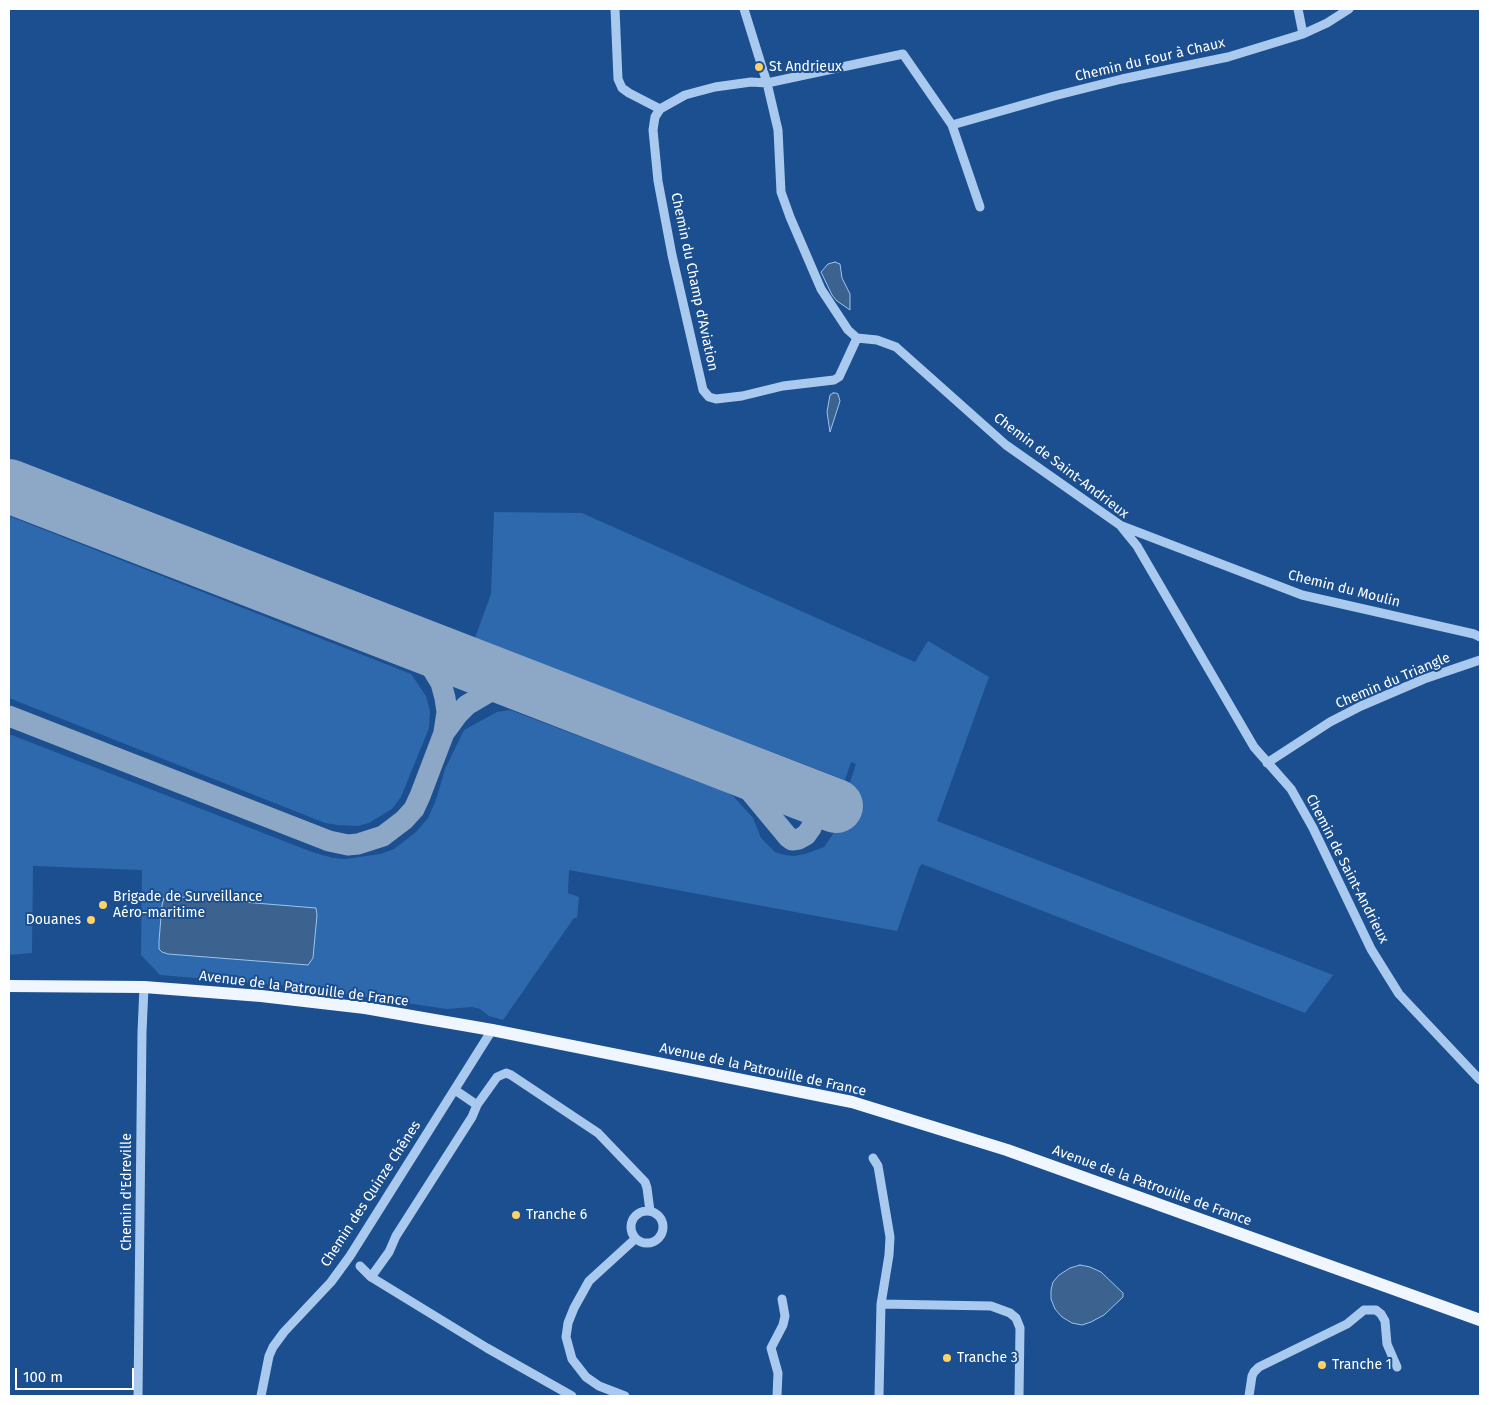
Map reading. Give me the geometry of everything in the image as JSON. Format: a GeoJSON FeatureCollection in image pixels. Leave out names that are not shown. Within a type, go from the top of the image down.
{"type":"FeatureCollection","features":[{"type":"Feature","properties":{"kind":"main road","name":"Avenue de la Patrouille de France"},"geometry":{"type":"LineString","coordinates":[[9,986],[144,987],[261,996],[365,1008],[492,1030],[852,1102],[1007,1150],[1480,1320]]}},
{"type":"Feature","properties":{"kind":"street"},"geometry":{"type":"LineString","coordinates":[[615,9],[618,79],[622,88],[660,109],[685,95],[715,87],[752,82],[767,83],[903,54],[952,125],[980,207]]}},
{"type":"Feature","properties":{"kind":"street"},"geometry":{"type":"LineString","coordinates":[[744,9],[767,83],[778,130],[781,192],[821,289],[848,330],[857,338]]}},
{"type":"Feature","properties":{"kind":"street"},"geometry":{"type":"LineString","coordinates":[[1298,9],[1303,34]]}},
{"type":"Feature","properties":{"kind":"street","name":"Chemin du Four à Chaux"},"geometry":{"type":"LineString","coordinates":[[952,125],[1054,96],[1228,57],[1303,34],[1349,9]]}},
{"type":"Feature","properties":{"kind":"street","name":"Chemin du Champ d'Aviation"},"geometry":{"type":"LineString","coordinates":[[660,109],[655,117],[653,130],[658,181],[672,255],[704,390],[709,396],[716,399],[742,396],[783,386],[834,380],[839,377],[857,338]]}},
{"type":"Feature","properties":{"kind":"street","name":"Chemin de Saint-Andrieux"},"geometry":{"type":"LineString","coordinates":[[857,338],[877,340],[896,347],[1006,445],[1120,526],[1137,546],[1254,747],[1291,789],[1313,828],[1371,949],[1399,994],[1480,1080]]}},
{"type":"Feature","properties":{"kind":"street","name":"Chemin du Moulin"},"geometry":{"type":"LineString","coordinates":[[1120,526],[1302,595],[1474,634],[1480,637]]}},
{"type":"Feature","properties":{"kind":"street","name":"Chemin du Triangle"},"geometry":{"type":"LineString","coordinates":[[1268,763],[1330,722],[1361,706],[1424,680],[1480,660]]}},
{"type":"Feature","properties":{"kind":"street","name":"Chemin d'Edreville"},"geometry":{"type":"LineString","coordinates":[[138,1396],[144,987]]}},
{"type":"Feature","properties":{"kind":"street","name":"Chemin des Quinze Chênes"},"geometry":{"type":"LineString","coordinates":[[261,1396],[269,1356],[273,1348],[284,1332],[331,1282],[350,1256],[492,1030]]}},
{"type":"Feature","properties":{"kind":"street"},"geometry":{"type":"LineString","coordinates":[[371,1277],[389,1252],[396,1236],[478,1105],[497,1077],[506,1073],[598,1133],[645,1182],[648,1188],[650,1211]]}},
{"type":"Feature","properties":{"kind":"street"},"geometry":{"type":"LineString","coordinates":[[454,1090],[478,1105]]}},
{"type":"Feature","properties":{"kind":"street"},"geometry":{"type":"LineString","coordinates":[[873,1158],[878,1166],[890,1237],[881,1304],[879,1396]]}},
{"type":"Feature","properties":{"kind":"street"},"geometry":{"type":"LineString","coordinates":[[643,1211],[650,1211],[658,1215],[663,1225],[662,1233],[658,1240],[644,1244],[635,1239],[631,1231],[632,1220],[637,1214],[643,1211]]}},
{"type":"Feature","properties":{"kind":"street"},"geometry":{"type":"LineString","coordinates":[[626,1396],[598,1386],[586,1377],[572,1359],[566,1337],[568,1323],[574,1308],[589,1281],[635,1239]]}},
{"type":"Feature","properties":{"kind":"street"},"geometry":{"type":"LineString","coordinates":[[360,1266],[371,1277],[572,1396]]}},
{"type":"Feature","properties":{"kind":"street"},"geometry":{"type":"LineString","coordinates":[[777,1396],[778,1373],[771,1348],[784,1325],[785,1316],[782,1299]]}},
{"type":"Feature","properties":{"kind":"street"},"geometry":{"type":"LineString","coordinates":[[881,1304],[991,1306],[1001,1308],[1010,1313],[1016,1318],[1020,1328],[1019,1396]]}},
{"type":"Feature","properties":{"kind":"street"},"geometry":{"type":"LineString","coordinates":[[1249,1396],[1252,1376],[1259,1367],[1347,1324],[1364,1310],[1376,1310],[1381,1314],[1385,1321],[1387,1344],[1398,1367]]}},
{"type":"Feature","properties":{"kind":"shaded area"},"geometry":{"type":"Polygon","coordinates":[[[835,262],[840,264],[842,278],[850,294],[850,310],[832,295],[821,272],[828,264],[835,262]]]}},
{"type":"Feature","properties":{"kind":"shaded area"},"geometry":{"type":"Polygon","coordinates":[[[833,393],[838,394],[840,401],[830,432],[827,412],[830,395],[833,393]]]}},
{"type":"Feature","properties":{"kind":"shaded area"},"geometry":{"type":"Polygon","coordinates":[[[494,512],[582,513],[915,662],[928,641],[989,677],[937,821],[1333,975],[1305,1013],[922,864],[897,931],[569,870],[568,893],[579,897],[577,918],[574,918],[503,1020],[489,1016],[480,1009],[472,1007],[447,1009],[290,986],[160,975],[141,955],[142,870],[33,866],[32,953],[9,955],[9,734],[312,852],[333,858],[346,859],[380,854],[394,849],[416,832],[428,818],[436,800],[445,769],[464,730],[497,712],[510,710],[726,792],[734,797],[753,818],[761,838],[775,852],[794,856],[824,847],[833,834],[856,764],[851,762],[845,780],[475,638],[491,594],[494,512]]]}},
{"type":"Feature","properties":{"kind":"shaded area"},"geometry":{"type":"Polygon","coordinates":[[[9,516],[411,674],[426,696],[430,711],[429,728],[401,797],[392,809],[369,823],[358,826],[325,823],[9,698],[9,516]]]}},
{"type":"Feature","properties":{"kind":"shaded area"},"geometry":{"type":"Polygon","coordinates":[[[169,896],[316,908],[313,958],[308,965],[162,952],[159,949],[159,941],[162,905],[164,898],[169,896]]]}},
{"type":"Feature","properties":{"kind":"shaded area"},"geometry":{"type":"Polygon","coordinates":[[[1080,1265],[1101,1272],[1123,1293],[1123,1297],[1104,1315],[1082,1325],[1072,1323],[1062,1317],[1055,1309],[1051,1299],[1053,1282],[1059,1275],[1070,1268],[1080,1265]]]}},
{"type":"Feature","properties":{"kind":"taxiway"},"geometry":{"type":"LineString","coordinates":[[405,640],[419,649],[441,683],[447,712],[444,732]]}},
{"type":"Feature","properties":{"kind":"taxiway"},"geometry":{"type":"LineString","coordinates":[[9,716],[329,841],[348,845],[358,844],[383,836],[404,820],[414,809],[444,733],[467,705],[489,692],[502,688],[534,689]]}},
{"type":"Feature","properties":{"kind":"taxiway"},"geometry":{"type":"LineString","coordinates":[[720,761],[734,772],[792,840],[806,835],[811,828],[818,810],[817,803],[810,796]]}},
{"type":"Feature","properties":{"kind":"runway"},"geometry":{"type":"LineString","coordinates":[[9,486],[836,806]]}},
{"type":"Feature","properties":{"kind":"place","name":"St Andrieux"},"geometry":{"type":"Point","coordinates":[759,67]}},
{"type":"Feature","properties":{"kind":"place","name":"Brigade de Surveillance Aéro-maritime"},"geometry":{"type":"Point","coordinates":[103,905]}},
{"type":"Feature","properties":{"kind":"place","name":"Douanes"},"geometry":{"type":"Point","coordinates":[91,920]}},
{"type":"Feature","properties":{"kind":"place","name":"Tranche 6"},"geometry":{"type":"Point","coordinates":[516,1215]}},
{"type":"Feature","properties":{"kind":"place","name":"Tranche 3"},"geometry":{"type":"Point","coordinates":[947,1358]}},
{"type":"Feature","properties":{"kind":"place","name":"Tranche 1"},"geometry":{"type":"Point","coordinates":[1322,1365]}}]}
